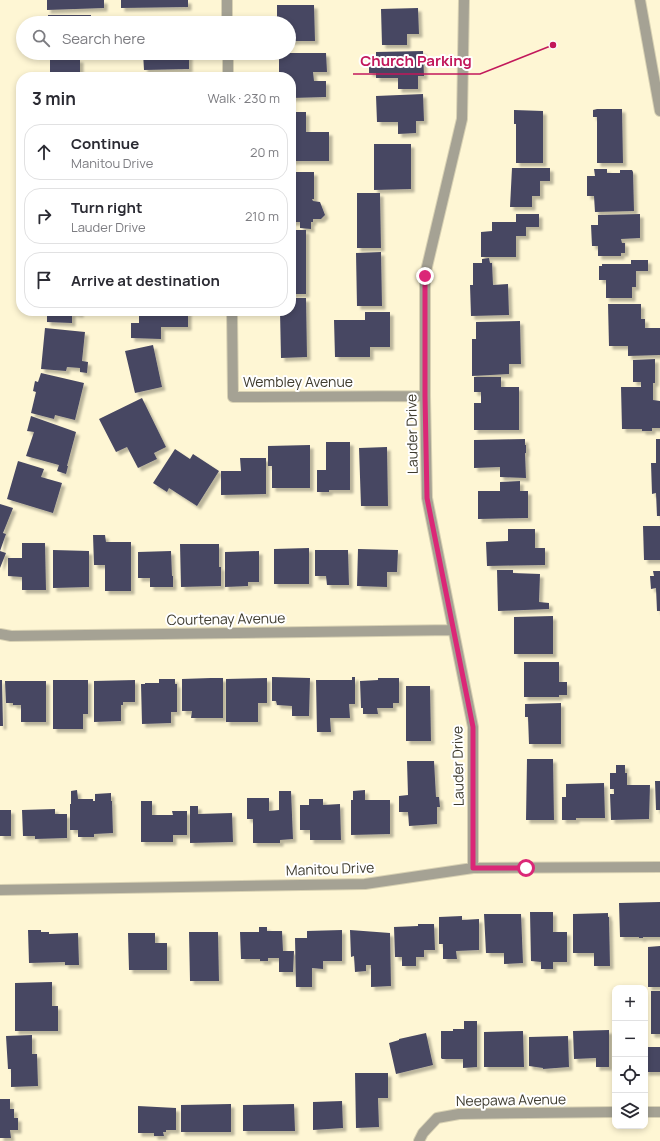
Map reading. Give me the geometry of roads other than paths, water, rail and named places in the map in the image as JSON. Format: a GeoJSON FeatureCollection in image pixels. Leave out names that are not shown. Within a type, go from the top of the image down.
{"type":"FeatureCollection","features":[{"type":"Feature","properties":{"kind":"street"},"geometry":{"type":"LineString","coordinates":[[227,0],[227,16]]}},
{"type":"Feature","properties":{"kind":"street","name":"Lauder Drive"},"geometry":{"type":"LineString","coordinates":[[464,0],[462,119],[425,276],[425,396],[427,498],[473,727],[473,868]]}},
{"type":"Feature","properties":{"kind":"street"},"geometry":{"type":"LineString","coordinates":[[640,0],[660,111]]}},
{"type":"Feature","properties":{"kind":"street"},"geometry":{"type":"LineString","coordinates":[[228,60],[228,72]]}},
{"type":"Feature","properties":{"kind":"street","name":"Wembley Avenue"},"geometry":{"type":"LineString","coordinates":[[232,316],[233,397],[425,396]]}},
{"type":"Feature","properties":{"kind":"street","name":"Courtenay Avenue"},"geometry":{"type":"LineString","coordinates":[[0,634],[11,636],[453,630]]}},
{"type":"Feature","properties":{"kind":"street","name":"Manitou Drive"},"geometry":{"type":"LineString","coordinates":[[0,890],[365,884],[473,868],[660,867]]}},
{"type":"Feature","properties":{"kind":"street","name":"Neepawa Avenue"},"geometry":{"type":"LineString","coordinates":[[419,1141],[423,1133],[437,1118],[459,1114],[612,1112]]}},
{"type":"Feature","properties":{"kind":"street"},"geometry":{"type":"LineString","coordinates":[[648,1112],[660,1112]]}},
{"type":"Feature","properties":{"kind":"place","name":"Church Parking"},"geometry":{"type":"Point","coordinates":[553,45]}}]}
